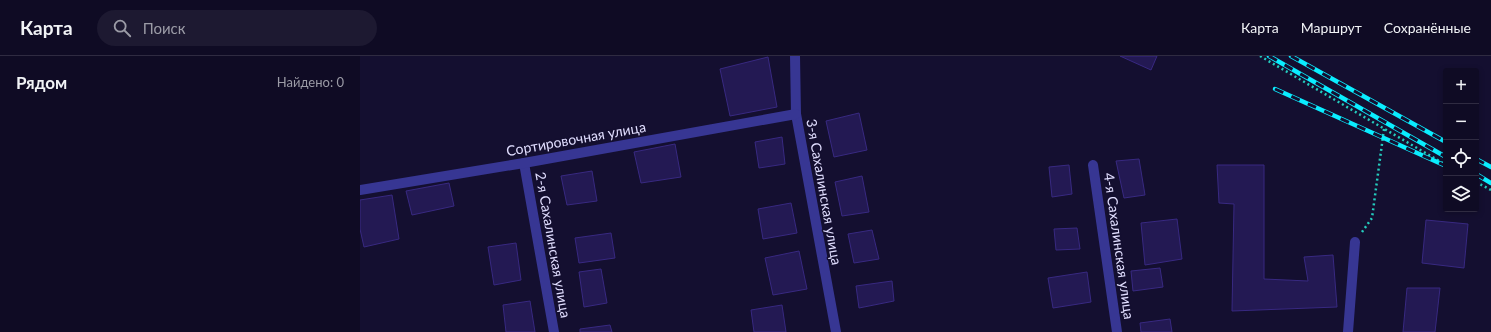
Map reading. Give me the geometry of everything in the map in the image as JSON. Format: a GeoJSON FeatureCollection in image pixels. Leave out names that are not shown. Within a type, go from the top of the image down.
{"type":"FeatureCollection","features":[{"type":"Feature","properties":{"kind":"street","name":"3-я Сахалинская улица"},"geometry":{"type":"LineString","coordinates":[[795,56],[796,114],[836,332]]}},
{"type":"Feature","properties":{"kind":"street","name":"Сортировочная улица"},"geometry":{"type":"LineString","coordinates":[[360,190],[524,163],[796,114]]}},
{"type":"Feature","properties":{"kind":"street","name":"2-я Сахалинская улица"},"geometry":{"type":"LineString","coordinates":[[524,163],[554,332]]}},
{"type":"Feature","properties":{"kind":"street","name":"4-я Сахалинская улица"},"geometry":{"type":"LineString","coordinates":[[1093,165],[1117,332]]}},
{"type":"Feature","properties":{"kind":"street"},"geometry":{"type":"LineString","coordinates":[[1348,332],[1355,242]]}},
{"type":"Feature","properties":{"kind":"path"},"geometry":{"type":"LineString","coordinates":[[1260,56],[1443,163]]}},
{"type":"Feature","properties":{"kind":"path"},"geometry":{"type":"LineString","coordinates":[[1355,242],[1372,218],[1384,129]]}},
{"type":"Feature","properties":{"kind":"path"},"geometry":{"type":"LineString","coordinates":[[1479,184],[1491,190]]}},
{"type":"Feature","properties":{"kind":"building"},"geometry":{"type":"Polygon","coordinates":[[[1120,56],[1157,56],[1151,70],[1120,56]]]}},
{"type":"Feature","properties":{"kind":"building"},"geometry":{"type":"Polygon","coordinates":[[[768,57],[777,107],[730,116],[720,69],[768,57]]]}},
{"type":"Feature","properties":{"kind":"building"},"geometry":{"type":"Polygon","coordinates":[[[859,113],[867,150],[834,157],[826,121],[859,113]]]}},
{"type":"Feature","properties":{"kind":"building"},"geometry":{"type":"Polygon","coordinates":[[[782,137],[785,164],[759,168],[755,142],[782,137]]]}},
{"type":"Feature","properties":{"kind":"building"},"geometry":{"type":"Polygon","coordinates":[[[675,144],[681,177],[641,183],[634,152],[675,144]]]}},
{"type":"Feature","properties":{"kind":"building"},"geometry":{"type":"Polygon","coordinates":[[[1139,159],[1145,195],[1124,198],[1116,161],[1139,159]]]}},
{"type":"Feature","properties":{"kind":"building"},"geometry":{"type":"Polygon","coordinates":[[[1069,165],[1072,194],[1052,197],[1049,167],[1069,165]]]}},
{"type":"Feature","properties":{"kind":"building"},"geometry":{"type":"Polygon","coordinates":[[[1217,165],[1264,165],[1264,279],[1308,281],[1304,257],[1333,255],[1337,307],[1232,311],[1234,204],[1219,203],[1217,165]]]}},
{"type":"Feature","properties":{"kind":"building"},"geometry":{"type":"Polygon","coordinates":[[[592,171],[597,201],[567,205],[561,176],[592,171]]]}},
{"type":"Feature","properties":{"kind":"building"},"geometry":{"type":"Polygon","coordinates":[[[862,176],[869,212],[842,216],[835,182],[862,176]]]}},
{"type":"Feature","properties":{"kind":"building"},"geometry":{"type":"Polygon","coordinates":[[[449,183],[454,206],[412,215],[406,191],[449,183]]]}},
{"type":"Feature","properties":{"kind":"building"},"geometry":{"type":"Polygon","coordinates":[[[392,195],[399,239],[364,247],[360,229],[360,200],[392,195]]]}},
{"type":"Feature","properties":{"kind":"building"},"geometry":{"type":"Polygon","coordinates":[[[791,203],[797,233],[763,239],[758,209],[791,203]]]}},
{"type":"Feature","properties":{"kind":"building"},"geometry":{"type":"Polygon","coordinates":[[[1177,219],[1182,259],[1145,265],[1141,223],[1177,219]]]}},
{"type":"Feature","properties":{"kind":"building"},"geometry":{"type":"Polygon","coordinates":[[[1426,220],[1468,224],[1464,268],[1422,263],[1426,220]]]}},
{"type":"Feature","properties":{"kind":"building"},"geometry":{"type":"Polygon","coordinates":[[[1077,228],[1080,249],[1056,250],[1054,229],[1077,228]]]}},
{"type":"Feature","properties":{"kind":"building"},"geometry":{"type":"Polygon","coordinates":[[[872,230],[879,259],[854,263],[848,234],[872,230]]]}},
{"type":"Feature","properties":{"kind":"building"},"geometry":{"type":"Polygon","coordinates":[[[611,233],[615,258],[579,263],[575,238],[611,233]]]}},
{"type":"Feature","properties":{"kind":"building"},"geometry":{"type":"Polygon","coordinates":[[[516,243],[521,280],[494,285],[488,247],[516,243]]]}},
{"type":"Feature","properties":{"kind":"building"},"geometry":{"type":"Polygon","coordinates":[[[799,251],[807,289],[773,295],[765,258],[799,251]]]}},
{"type":"Feature","properties":{"kind":"building"},"geometry":{"type":"Polygon","coordinates":[[[1160,268],[1163,287],[1133,291],[1131,271],[1160,268]]]}},
{"type":"Feature","properties":{"kind":"building"},"geometry":{"type":"Polygon","coordinates":[[[601,269],[607,303],[584,307],[579,272],[601,269]]]}},
{"type":"Feature","properties":{"kind":"building"},"geometry":{"type":"Polygon","coordinates":[[[1087,272],[1091,302],[1053,308],[1048,278],[1087,272]]]}},
{"type":"Feature","properties":{"kind":"building"},"geometry":{"type":"Polygon","coordinates":[[[892,281],[894,301],[859,308],[856,286],[892,281]]]}},
{"type":"Feature","properties":{"kind":"building"},"geometry":{"type":"Polygon","coordinates":[[[1407,288],[1440,288],[1435,332],[1403,332],[1407,288]]]}},
{"type":"Feature","properties":{"kind":"building"},"geometry":{"type":"Polygon","coordinates":[[[530,301],[535,332],[506,332],[503,305],[530,301]]]}},
{"type":"Feature","properties":{"kind":"building"},"geometry":{"type":"Polygon","coordinates":[[[782,305],[786,332],[754,332],[751,310],[782,305]]]}},
{"type":"Feature","properties":{"kind":"building"},"geometry":{"type":"Polygon","coordinates":[[[1170,319],[1172,332],[1141,332],[1140,323],[1170,319]]]}},
{"type":"Feature","properties":{"kind":"building"},"geometry":{"type":"Polygon","coordinates":[[[610,325],[612,332],[580,332],[580,329],[610,325]]]}},
{"type":"Feature","properties":{"kind":"railway"},"geometry":{"type":"LineString","coordinates":[[1269,56],[1443,155]]}},
{"type":"Feature","properties":{"kind":"railway"},"geometry":{"type":"LineString","coordinates":[[1291,56],[1443,140]]}},
{"type":"Feature","properties":{"kind":"railway"},"geometry":{"type":"LineString","coordinates":[[1275,89],[1443,165]]}},
{"type":"Feature","properties":{"kind":"railway"},"geometry":{"type":"LineString","coordinates":[[1479,161],[1491,167]]}},
{"type":"Feature","properties":{"kind":"railway"},"geometry":{"type":"LineString","coordinates":[[1479,176],[1491,183]]}}]}
